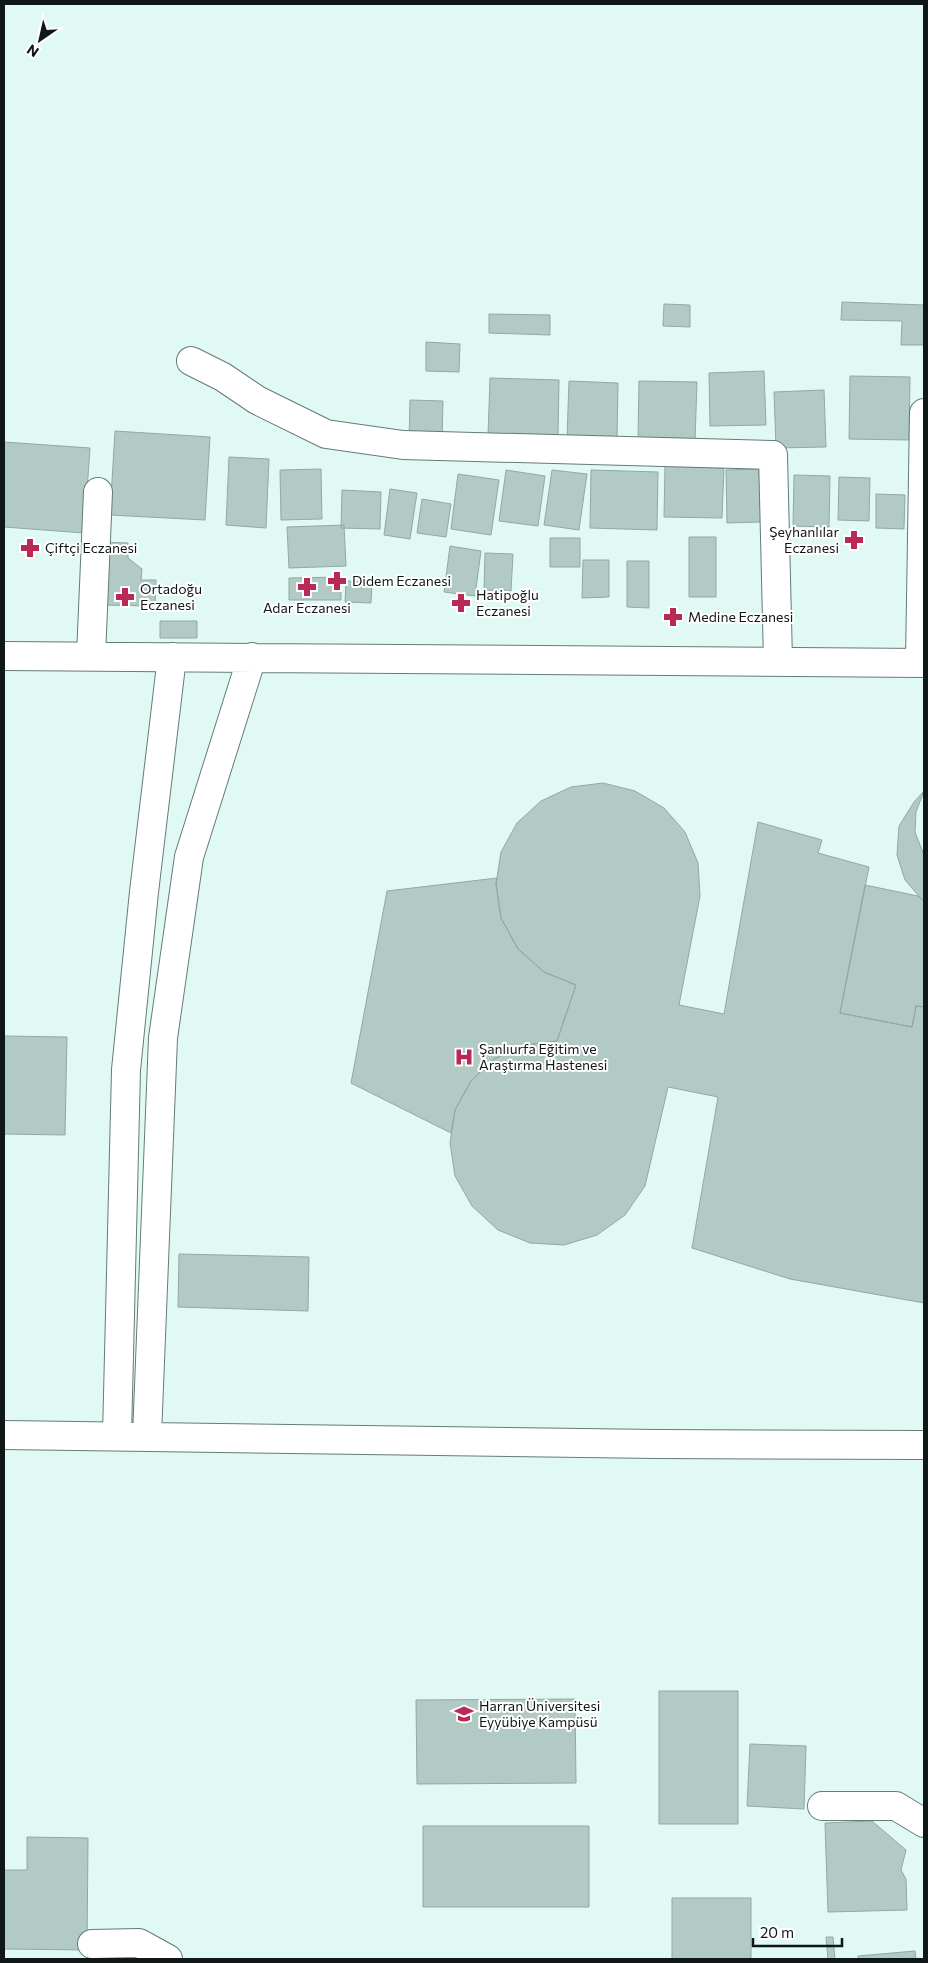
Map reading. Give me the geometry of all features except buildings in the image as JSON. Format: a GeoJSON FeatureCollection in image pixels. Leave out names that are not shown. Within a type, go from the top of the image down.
{"type":"FeatureCollection","features":[{"type":"Feature","properties":{"kind":"street"},"geometry":{"type":"LineString","coordinates":[[191,362],[223,377],[257,400],[326,434],[403,445],[773,455],[778,662]]}},
{"type":"Feature","properties":{"kind":"street"},"geometry":{"type":"LineString","coordinates":[[4,656],[922,663],[924,413]]}},
{"type":"Feature","properties":{"kind":"street"},"geometry":{"type":"LineString","coordinates":[[91,656],[98,492]]}},
{"type":"Feature","properties":{"kind":"street"},"geometry":{"type":"LineString","coordinates":[[117,1436],[126,1070],[144,892],[172,657]]}},
{"type":"Feature","properties":{"kind":"street"},"geometry":{"type":"LineString","coordinates":[[147,1436],[163,1038],[189,857],[252,658]]}},
{"type":"Feature","properties":{"kind":"street"},"geometry":{"type":"LineString","coordinates":[[4,1435],[657,1444],[924,1445]]}},
{"type":"Feature","properties":{"kind":"street"},"geometry":{"type":"LineString","coordinates":[[822,1806],[896,1806],[924,1823]]}},
{"type":"Feature","properties":{"kind":"street"},"geometry":{"type":"LineString","coordinates":[[92,1944],[140,1943],[168,1959]]}},
{"type":"Feature","properties":{"kind":"place","name":"Şeyhanlılar Eczanesi"},"geometry":{"type":"Point","coordinates":[854,540]}},
{"type":"Feature","properties":{"kind":"place","name":"Çiftçi Eczanesi"},"geometry":{"type":"Point","coordinates":[30,548]}},
{"type":"Feature","properties":{"kind":"place","name":"Didem Eczanesi"},"geometry":{"type":"Point","coordinates":[337,581]}},
{"type":"Feature","properties":{"kind":"place","name":"Adar Eczanesi"},"geometry":{"type":"Point","coordinates":[307,587]}},
{"type":"Feature","properties":{"kind":"place","name":"Ortadoğu Eczanesi"},"geometry":{"type":"Point","coordinates":[125,597]}},
{"type":"Feature","properties":{"kind":"place","name":"Hatipoğlu Eczanesi"},"geometry":{"type":"Point","coordinates":[461,603]}},
{"type":"Feature","properties":{"kind":"place","name":"Medine Eczanesi"},"geometry":{"type":"Point","coordinates":[673,617]}},
{"type":"Feature","properties":{"kind":"place","name":"Şanlıurfa Eğitim ve Araştırma Hastenesi"},"geometry":{"type":"Point","coordinates":[464,1057]}},
{"type":"Feature","properties":{"kind":"place","name":"Harran Üniversitesi Eyyübiye Kampüsü"},"geometry":{"type":"Point","coordinates":[464,1714]}}]}
